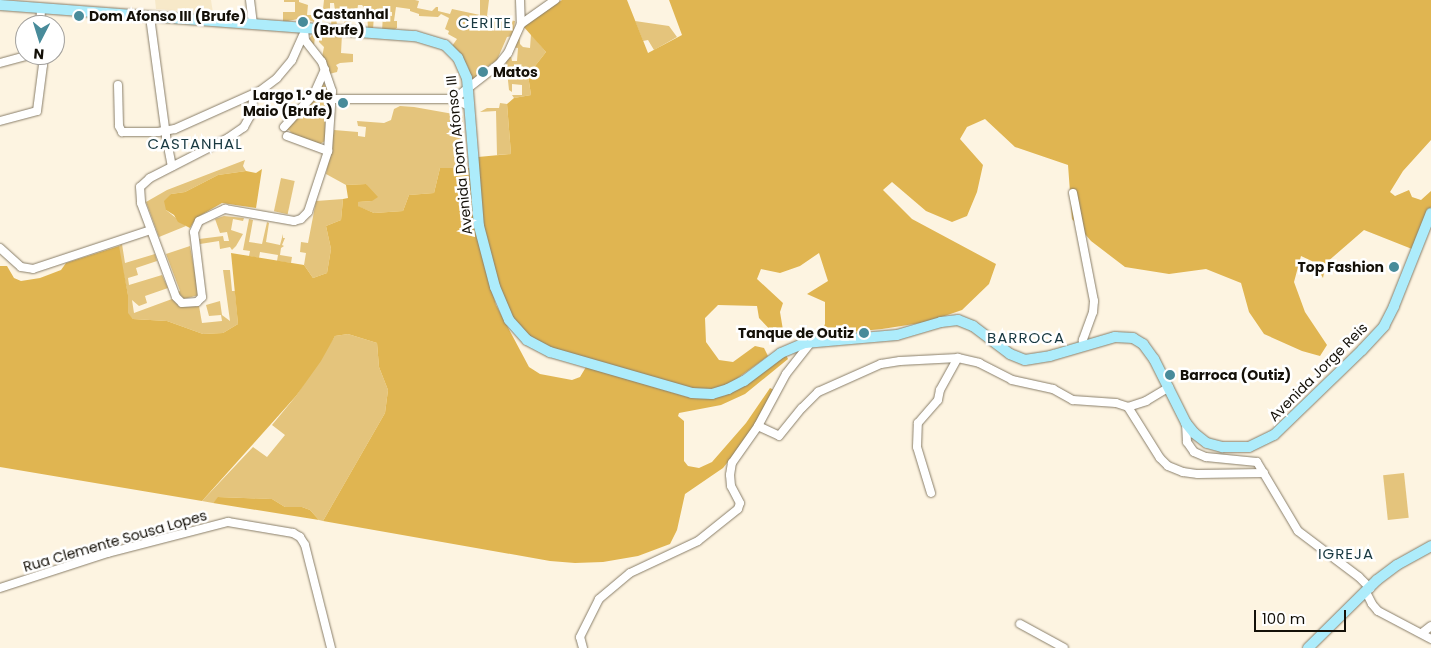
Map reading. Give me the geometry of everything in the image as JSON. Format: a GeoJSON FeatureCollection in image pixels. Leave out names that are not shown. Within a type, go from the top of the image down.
{"type":"FeatureCollection","features":[{"type":"Feature","properties":{"kind":"main road","name":"Avenida Dom Afonso III"},"geometry":{"type":"LineString","coordinates":[[0,5],[253,24],[304,32],[415,36],[435,41],[449,48],[458,58],[464,69],[468,89],[477,218],[494,287],[505,313],[521,334],[539,347],[615,372]]}},
{"type":"Feature","properties":{"kind":"main road","name":"Avenida Jorge Reis"},"geometry":{"type":"LineString","coordinates":[[615,372],[688,393],[712,394],[736,385],[788,350],[812,341],[897,335],[955,320],[973,326],[1007,352],[1022,360],[1043,358],[1115,337],[1133,338],[1147,349],[1186,422],[1200,438],[1222,448],[1249,447],[1274,435],[1362,350],[1384,326],[1394,306],[1431,213]]}},
{"type":"Feature","properties":{"kind":"main road"},"geometry":{"type":"LineString","coordinates":[[1308,648],[1389,570],[1431,546]]}},
{"type":"Feature","properties":{"kind":"street"},"geometry":{"type":"LineString","coordinates":[[250,0],[253,24]]}},
{"type":"Feature","properties":{"kind":"street"},"geometry":{"type":"LineString","coordinates":[[520,0],[521,24]]}},
{"type":"Feature","properties":{"kind":"street"},"geometry":{"type":"LineString","coordinates":[[454,99],[504,58],[521,24],[555,0]]}},
{"type":"Feature","properties":{"kind":"street"},"geometry":{"type":"LineString","coordinates":[[41,9],[41,15]]}},
{"type":"Feature","properties":{"kind":"street"},"geometry":{"type":"LineString","coordinates":[[150,16],[165,131],[172,166]]}},
{"type":"Feature","properties":{"kind":"street"},"geometry":{"type":"LineString","coordinates":[[118,84],[119,126],[122,132],[129,134],[175,129],[254,96],[284,70],[299,48],[304,32]]}},
{"type":"Feature","properties":{"kind":"street"},"geometry":{"type":"LineString","coordinates":[[254,96],[250,116],[244,127],[228,138],[145,181],[140,187],[141,203],[151,230],[178,300],[185,304],[197,302],[203,293],[195,238],[196,224],[204,218],[225,209],[287,220],[301,219],[308,212],[328,151],[332,91],[319,56],[304,32]]}},
{"type":"Feature","properties":{"kind":"street"},"geometry":{"type":"LineString","coordinates":[[0,63],[15,59]]}},
{"type":"Feature","properties":{"kind":"street"},"geometry":{"type":"LineString","coordinates":[[0,121],[37,111],[42,65]]}},
{"type":"Feature","properties":{"kind":"street"},"geometry":{"type":"LineString","coordinates":[[284,127],[314,94],[325,69]]}},
{"type":"Feature","properties":{"kind":"street"},"geometry":{"type":"LineString","coordinates":[[332,99],[454,99],[469,106]]}},
{"type":"Feature","properties":{"kind":"street"},"geometry":{"type":"LineString","coordinates":[[287,136],[328,151]]}},
{"type":"Feature","properties":{"kind":"street"},"geometry":{"type":"LineString","coordinates":[[1073,193],[1094,301],[1093,312],[1083,340],[1083,346]]}},
{"type":"Feature","properties":{"kind":"street"},"geometry":{"type":"LineString","coordinates":[[0,248],[21,267],[33,269],[151,230]]}},
{"type":"Feature","properties":{"kind":"street"},"geometry":{"type":"LineString","coordinates":[[583,648],[580,636],[598,599],[630,573],[698,541],[738,509],[740,503],[732,486],[732,463],[758,426],[786,374],[812,341]]}},
{"type":"Feature","properties":{"kind":"street"},"geometry":{"type":"LineString","coordinates":[[758,426],[780,436],[802,408],[818,392],[881,364],[900,360],[958,358],[979,363],[1012,380],[1053,389],[1073,400],[1116,403],[1128,407],[1146,401],[1169,388]]}},
{"type":"Feature","properties":{"kind":"street"},"geometry":{"type":"LineString","coordinates":[[931,493],[917,447],[918,422],[938,400],[940,390],[958,358]]}},
{"type":"Feature","properties":{"kind":"street"},"geometry":{"type":"LineString","coordinates":[[1128,407],[1160,458],[1168,466],[1183,472],[1198,474],[1264,473]]}},
{"type":"Feature","properties":{"kind":"street"},"geometry":{"type":"LineString","coordinates":[[1186,422],[1187,442],[1194,452],[1206,457],[1257,462],[1298,531],[1359,577],[1368,590],[1372,604],[1378,611],[1431,639]]}},
{"type":"Feature","properties":{"kind":"street","name":"Rua Clemente Sousa Lopes"},"geometry":{"type":"LineString","coordinates":[[0,588],[108,553],[228,522],[293,533],[300,537],[305,545],[331,648]]}},
{"type":"Feature","properties":{"kind":"street"},"geometry":{"type":"LineString","coordinates":[[1020,624],[1064,648]]}},
{"type":"Feature","properties":{"kind":"street"},"geometry":{"type":"LineString","coordinates":[[1422,633],[1431,626]]}},
{"type":"Feature","properties":{"kind":"shaded area"},"geometry":{"type":"Polygon","coordinates":[[[155,0],[211,0],[213,13],[156,9],[155,0]]]}},
{"type":"Feature","properties":{"kind":"shaded area"},"geometry":{"type":"Polygon","coordinates":[[[284,0],[299,0],[299,2],[308,5],[307,15],[315,15],[314,22],[303,18],[283,22],[283,12],[295,12],[295,2],[284,2],[284,0]]]}},
{"type":"Feature","properties":{"kind":"shaded area"},"geometry":{"type":"Polygon","coordinates":[[[324,0],[415,0],[419,1],[417,8],[432,11],[438,7],[438,11],[450,14],[452,9],[480,15],[480,0],[489,0],[487,16],[515,21],[513,36],[507,37],[497,60],[481,71],[483,75],[472,81],[468,67],[460,53],[452,46],[457,39],[448,34],[449,31],[445,29],[449,18],[441,14],[438,17],[419,16],[419,14],[410,11],[410,9],[396,7],[394,21],[397,21],[397,28],[382,31],[383,15],[392,16],[392,12],[378,11],[378,15],[374,15],[373,30],[368,29],[367,11],[362,5],[358,5],[357,12],[352,12],[350,28],[344,27],[345,13],[336,13],[337,27],[331,26],[332,11],[335,11],[334,3],[330,3],[330,9],[323,9],[324,0]]]}},
{"type":"Feature","properties":{"kind":"shaded area"},"geometry":{"type":"Polygon","coordinates":[[[562,0],[627,0],[648,53],[682,35],[669,0],[1431,0],[1431,140],[1403,171],[1390,192],[1395,196],[1409,190],[1412,197],[1421,200],[1431,191],[1431,207],[1412,249],[1364,230],[1326,263],[1323,278],[1314,262],[1301,256],[1294,282],[1305,312],[1327,345],[1320,356],[1302,351],[1264,334],[1249,312],[1241,283],[1206,269],[1169,274],[1125,267],[1091,241],[1072,219],[1068,165],[1015,147],[985,119],[967,127],[960,139],[983,165],[977,192],[967,216],[952,222],[926,211],[892,182],[883,190],[912,219],[996,264],[989,284],[962,310],[927,322],[882,329],[820,335],[825,324],[825,302],[807,294],[828,281],[819,253],[800,266],[780,273],[761,269],[757,279],[783,303],[780,312],[784,336],[778,338],[759,318],[757,306],[718,305],[705,318],[706,342],[719,360],[733,362],[755,346],[764,348],[768,356],[724,388],[697,390],[551,349],[527,336],[509,315],[488,248],[480,205],[478,157],[511,154],[507,104],[514,98],[531,95],[528,75],[546,52],[523,26],[562,0]]]}},
{"type":"Feature","properties":{"kind":"shaded area"},"geometry":{"type":"Polygon","coordinates":[[[635,21],[669,26],[677,37],[654,50],[648,40],[643,41],[635,21]]]}},
{"type":"Feature","properties":{"kind":"shaded area"},"geometry":{"type":"Polygon","coordinates":[[[314,32],[342,34],[341,53],[353,54],[353,62],[336,65],[338,68],[337,72],[329,74],[322,57],[324,47],[319,42],[319,37],[315,37],[314,45],[309,39],[314,32]]]}},
{"type":"Feature","properties":{"kind":"shaded area"},"geometry":{"type":"Polygon","coordinates":[[[519,32],[520,44],[523,47],[530,48],[531,34],[546,52],[528,75],[531,95],[514,98],[512,95],[522,95],[522,85],[512,84],[512,92],[509,90],[506,62],[511,56],[512,61],[517,61],[518,48],[512,47],[519,32]]]}},
{"type":"Feature","properties":{"kind":"shaded area"},"geometry":{"type":"Polygon","coordinates":[[[324,83],[327,89],[327,99],[325,99],[325,141],[320,144],[294,136],[289,130],[284,130],[311,103],[324,83]]]}},
{"type":"Feature","properties":{"kind":"shaded area"},"geometry":{"type":"Polygon","coordinates":[[[500,103],[507,104],[511,154],[497,155],[496,111],[480,112],[487,108],[499,108],[500,103]]]}},
{"type":"Feature","properties":{"kind":"shaded area"},"geometry":{"type":"Polygon","coordinates":[[[400,106],[463,117],[461,130],[463,168],[440,168],[434,193],[409,195],[403,211],[374,213],[357,206],[357,202],[372,201],[366,184],[346,185],[326,174],[334,130],[358,132],[358,136],[365,137],[366,127],[358,126],[357,121],[384,123],[391,120],[394,109],[400,106]]]}},
{"type":"Feature","properties":{"kind":"shaded area"},"geometry":{"type":"Polygon","coordinates":[[[245,160],[243,166],[246,171],[218,175],[185,192],[171,194],[166,210],[186,226],[159,237],[146,202],[167,190],[245,160]]]}},
{"type":"Feature","properties":{"kind":"shaded area"},"geometry":{"type":"Polygon","coordinates":[[[440,168],[470,168],[480,247],[496,305],[529,367],[540,374],[572,380],[580,377],[586,367],[691,398],[708,399],[726,395],[786,355],[788,359],[745,394],[721,405],[679,413],[678,416],[684,421],[684,461],[688,466],[699,468],[712,462],[746,423],[770,388],[774,390],[754,429],[723,468],[685,494],[677,530],[670,544],[638,556],[603,562],[575,563],[550,561],[323,521],[385,413],[388,390],[379,367],[377,343],[348,334],[335,336],[321,361],[296,396],[202,501],[0,467],[0,266],[7,266],[14,278],[21,281],[40,278],[61,270],[66,263],[119,246],[128,295],[128,313],[133,319],[167,321],[203,334],[223,333],[238,324],[231,253],[304,265],[313,278],[327,273],[331,249],[326,226],[341,220],[343,199],[348,198],[346,185],[366,184],[378,197],[372,201],[358,202],[358,206],[374,213],[403,211],[409,195],[434,193],[440,168]]]}},
{"type":"Feature","properties":{"kind":"shaded area"},"geometry":{"type":"Polygon","coordinates":[[[262,169],[256,208],[222,203],[196,218],[190,228],[178,222],[174,215],[166,210],[164,201],[171,194],[185,192],[218,175],[246,171],[256,173],[262,169]]]}},
{"type":"Feature","properties":{"kind":"shaded area"},"geometry":{"type":"Polygon","coordinates":[[[281,178],[295,181],[288,214],[274,211],[281,178]]]}},
{"type":"Feature","properties":{"kind":"shaded area"},"geometry":{"type":"Polygon","coordinates":[[[343,199],[341,220],[326,226],[331,249],[327,273],[313,278],[304,265],[306,253],[300,252],[301,242],[308,243],[316,201],[343,199]]]}},
{"type":"Feature","properties":{"kind":"shaded area"},"geometry":{"type":"Polygon","coordinates":[[[224,216],[244,218],[243,221],[233,219],[231,230],[243,234],[236,246],[232,250],[230,247],[220,249],[219,241],[200,244],[199,239],[223,236],[224,241],[229,241],[227,232],[220,233],[215,219],[224,216]]]}},
{"type":"Feature","properties":{"kind":"shaded area"},"geometry":{"type":"Polygon","coordinates":[[[249,219],[253,220],[249,242],[262,244],[267,222],[269,223],[266,242],[280,245],[283,234],[283,238],[285,238],[282,245],[284,246],[281,248],[280,255],[292,257],[291,263],[277,261],[278,255],[260,252],[259,258],[249,256],[250,251],[243,250],[249,219]]]}},
{"type":"Feature","properties":{"kind":"shaded area"},"geometry":{"type":"Polygon","coordinates":[[[122,244],[125,263],[155,254],[157,261],[136,268],[138,275],[128,278],[129,285],[162,275],[168,288],[145,296],[147,303],[139,306],[132,300],[134,313],[172,299],[180,307],[199,306],[202,323],[222,321],[221,315],[209,316],[206,305],[220,301],[222,315],[230,321],[223,270],[230,270],[232,291],[235,291],[238,324],[223,333],[203,334],[167,321],[133,319],[128,314],[128,295],[119,252],[119,246],[122,244]]]}},
{"type":"Feature","properties":{"kind":"shaded area"},"geometry":{"type":"Polygon","coordinates":[[[190,246],[199,295],[184,299],[178,292],[180,291],[166,254],[190,246]]]}},
{"type":"Feature","properties":{"kind":"shaded area"},"geometry":{"type":"Polygon","coordinates":[[[348,334],[377,343],[379,367],[388,390],[385,413],[323,521],[319,520],[310,510],[302,507],[285,507],[272,499],[219,497],[213,503],[202,501],[253,447],[267,457],[285,435],[272,425],[296,396],[335,336],[348,334]]]}},
{"type":"Feature","properties":{"kind":"shaded area"},"geometry":{"type":"Polygon","coordinates":[[[1404,473],[1409,518],[1388,520],[1383,475],[1404,473]]]}},
{"type":"Feature","properties":{"kind":"shaded area"},"geometry":{"type":"Polygon","coordinates":[[[218,497],[272,499],[285,507],[302,507],[310,510],[319,520],[213,503],[218,497]]]}},
{"type":"Feature","properties":{"kind":"place","name":"Dom Afonso III (Brufe)"},"geometry":{"type":"Point","coordinates":[79,16]}},
{"type":"Feature","properties":{"kind":"place","name":"Castanhal (Brufe)"},"geometry":{"type":"Point","coordinates":[303,22]}},
{"type":"Feature","properties":{"kind":"place","name":"Matos"},"geometry":{"type":"Point","coordinates":[483,72]}},
{"type":"Feature","properties":{"kind":"place","name":"Largo 1.º de Maio (Brufe)"},"geometry":{"type":"Point","coordinates":[343,103]}},
{"type":"Feature","properties":{"kind":"place","name":"Top Fashion"},"geometry":{"type":"Point","coordinates":[1394,267]}},
{"type":"Feature","properties":{"kind":"place","name":"Tanque de Outiz"},"geometry":{"type":"Point","coordinates":[864,333]}},
{"type":"Feature","properties":{"kind":"place","name":"Barroca (Outiz)"},"geometry":{"type":"Point","coordinates":[1170,375]}},
{"type":"Feature","properties":{"kind":"district","name":"CERITE"},"geometry":{"type":"Point","coordinates":[485,23]}},
{"type":"Feature","properties":{"kind":"district","name":"CASTANHAL"},"geometry":{"type":"Point","coordinates":[195,144]}},
{"type":"Feature","properties":{"kind":"district","name":"BARROCA"},"geometry":{"type":"Point","coordinates":[1026,338]}},
{"type":"Feature","properties":{"kind":"district","name":"IGREJA"},"geometry":{"type":"Point","coordinates":[1346,554]}}]}
